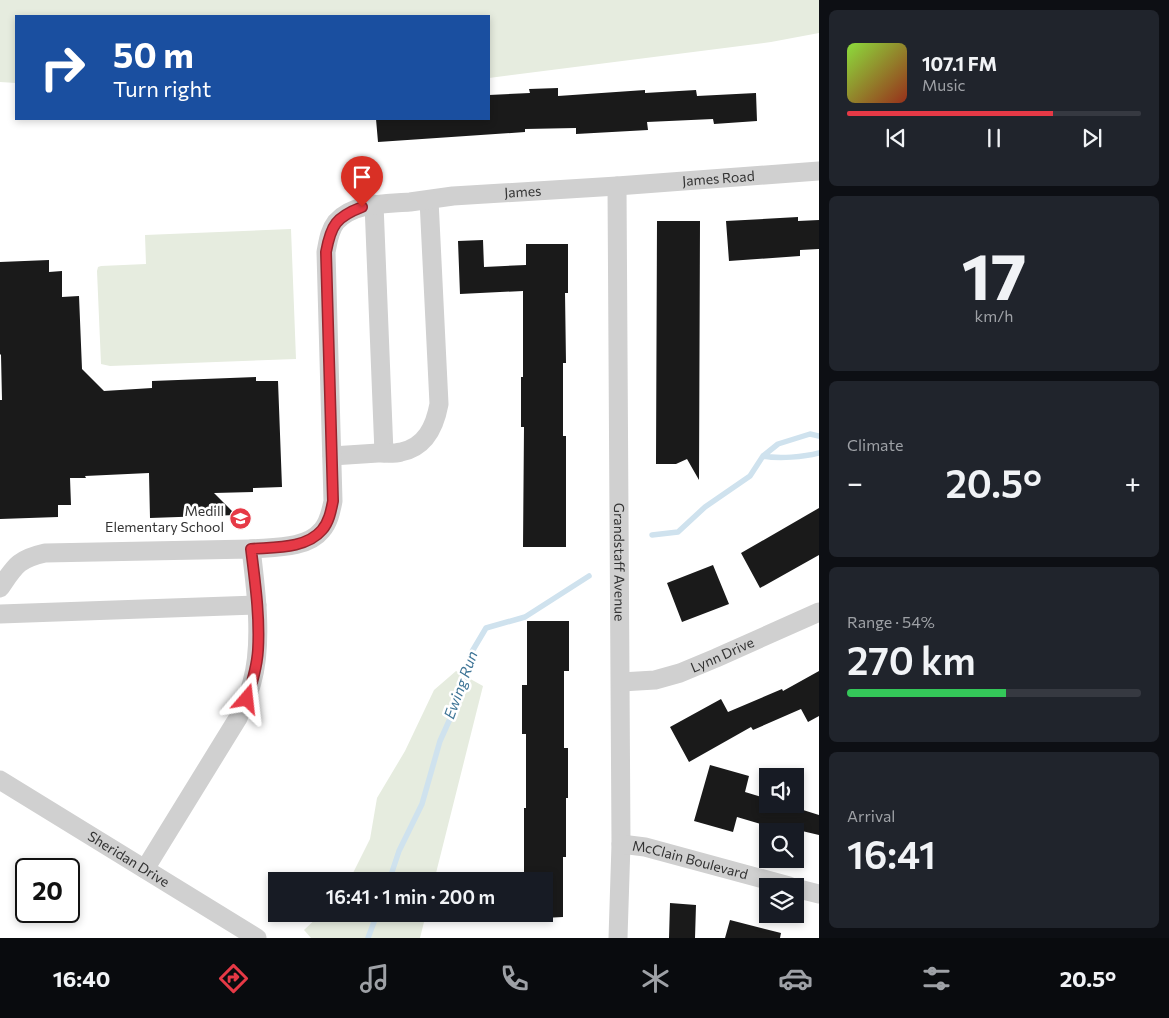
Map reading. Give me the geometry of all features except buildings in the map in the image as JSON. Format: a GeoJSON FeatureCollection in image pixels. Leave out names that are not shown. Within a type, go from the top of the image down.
{"type":"FeatureCollection","features":[{"type":"Feature","properties":{"kind":"street","name":"James Road"},"geometry":{"type":"LineString","coordinates":[[617,186],[819,171]]}},
{"type":"Feature","properties":{"kind":"street","name":"James"},"geometry":{"type":"LineString","coordinates":[[0,588],[12,570],[21,561],[30,556],[45,552],[251,549],[297,544],[315,537],[323,530],[330,516],[333,501],[326,252],[329,234],[336,222],[349,212],[374,204],[429,200],[453,196],[617,186]]}},
{"type":"Feature","properties":{"kind":"street","name":"Grandstaff Avenue"},"geometry":{"type":"LineString","coordinates":[[617,186],[621,682],[621,844],[618,938]]}},
{"type":"Feature","properties":{"kind":"street"},"geometry":{"type":"LineString","coordinates":[[332,456],[400,452],[412,449],[420,444],[428,434],[436,419],[439,404],[429,200]]}},
{"type":"Feature","properties":{"kind":"street"},"geometry":{"type":"LineString","coordinates":[[374,204],[384,453]]}},
{"type":"Feature","properties":{"kind":"street"},"geometry":{"type":"LineString","coordinates":[[145,869],[238,718],[247,699],[253,680],[258,649],[257,605],[251,549]]}},
{"type":"Feature","properties":{"kind":"street"},"geometry":{"type":"LineString","coordinates":[[0,614],[257,605]]}},
{"type":"Feature","properties":{"kind":"street","name":"Lynn Drive"},"geometry":{"type":"LineString","coordinates":[[621,682],[655,680],[680,673],[819,612]]}},
{"type":"Feature","properties":{"kind":"street","name":"Sheridan Drive"},"geometry":{"type":"LineString","coordinates":[[0,780],[257,938]]}},
{"type":"Feature","properties":{"kind":"street","name":"McClain Boulevard"},"geometry":{"type":"LineString","coordinates":[[621,844],[645,847],[759,878]]}},
{"type":"Feature","properties":{"kind":"street"},"geometry":{"type":"LineString","coordinates":[[804,890],[819,894]]}},
{"type":"Feature","properties":{"kind":"shaded area"},"geometry":{"type":"Polygon","coordinates":[[[0,0],[819,0],[819,33],[771,42],[490,78],[490,15],[15,15],[15,83],[0,82],[0,0]]]}},
{"type":"Feature","properties":{"kind":"shaded area"},"geometry":{"type":"Polygon","coordinates":[[[291,229],[296,359],[110,366],[101,364],[98,267],[146,264],[145,235],[291,229]]]}},
{"type":"Feature","properties":{"kind":"shaded area"},"geometry":{"type":"Polygon","coordinates":[[[456,671],[483,686],[436,872],[354,872],[370,839],[377,798],[405,751],[434,690],[456,671]]]}},
{"type":"Feature","properties":{"kind":"shaded area"},"geometry":{"type":"Polygon","coordinates":[[[312,922],[424,922],[420,938],[311,938],[304,930],[312,922]]]}},
{"type":"Feature","properties":{"kind":"waterway","name":"Ewing Run"},"geometry":{"type":"LineString","coordinates":[[652,535],[678,532],[705,507],[750,476],[763,456],[778,444],[810,434],[819,436]]}},
{"type":"Feature","properties":{"kind":"waterway"},"geometry":{"type":"LineString","coordinates":[[763,456],[791,457],[819,453]]}},
{"type":"Feature","properties":{"kind":"waterway","name":"Ewing Run"},"geometry":{"type":"LineString","coordinates":[[392,872],[399,851],[422,804],[440,741],[462,692],[470,655],[486,628],[525,617],[589,576]]}},
{"type":"Feature","properties":{"kind":"waterway","name":"Ewing Run"},"geometry":{"type":"LineString","coordinates":[[368,938],[374,922]]}},
{"type":"Feature","properties":{"kind":"place","name":"Medill Elementary School"},"geometry":{"type":"Point","coordinates":[240,519]}},
{"type":"Feature","properties":{"kind":"route"},"geometry":{"type":"LineString","coordinates":[[247,699],[253,680],[258,649],[256,586],[251,549],[297,544],[306,541],[315,537],[323,530],[330,516],[333,501],[326,252],[329,234],[336,222],[349,212],[362,207]]}}]}
